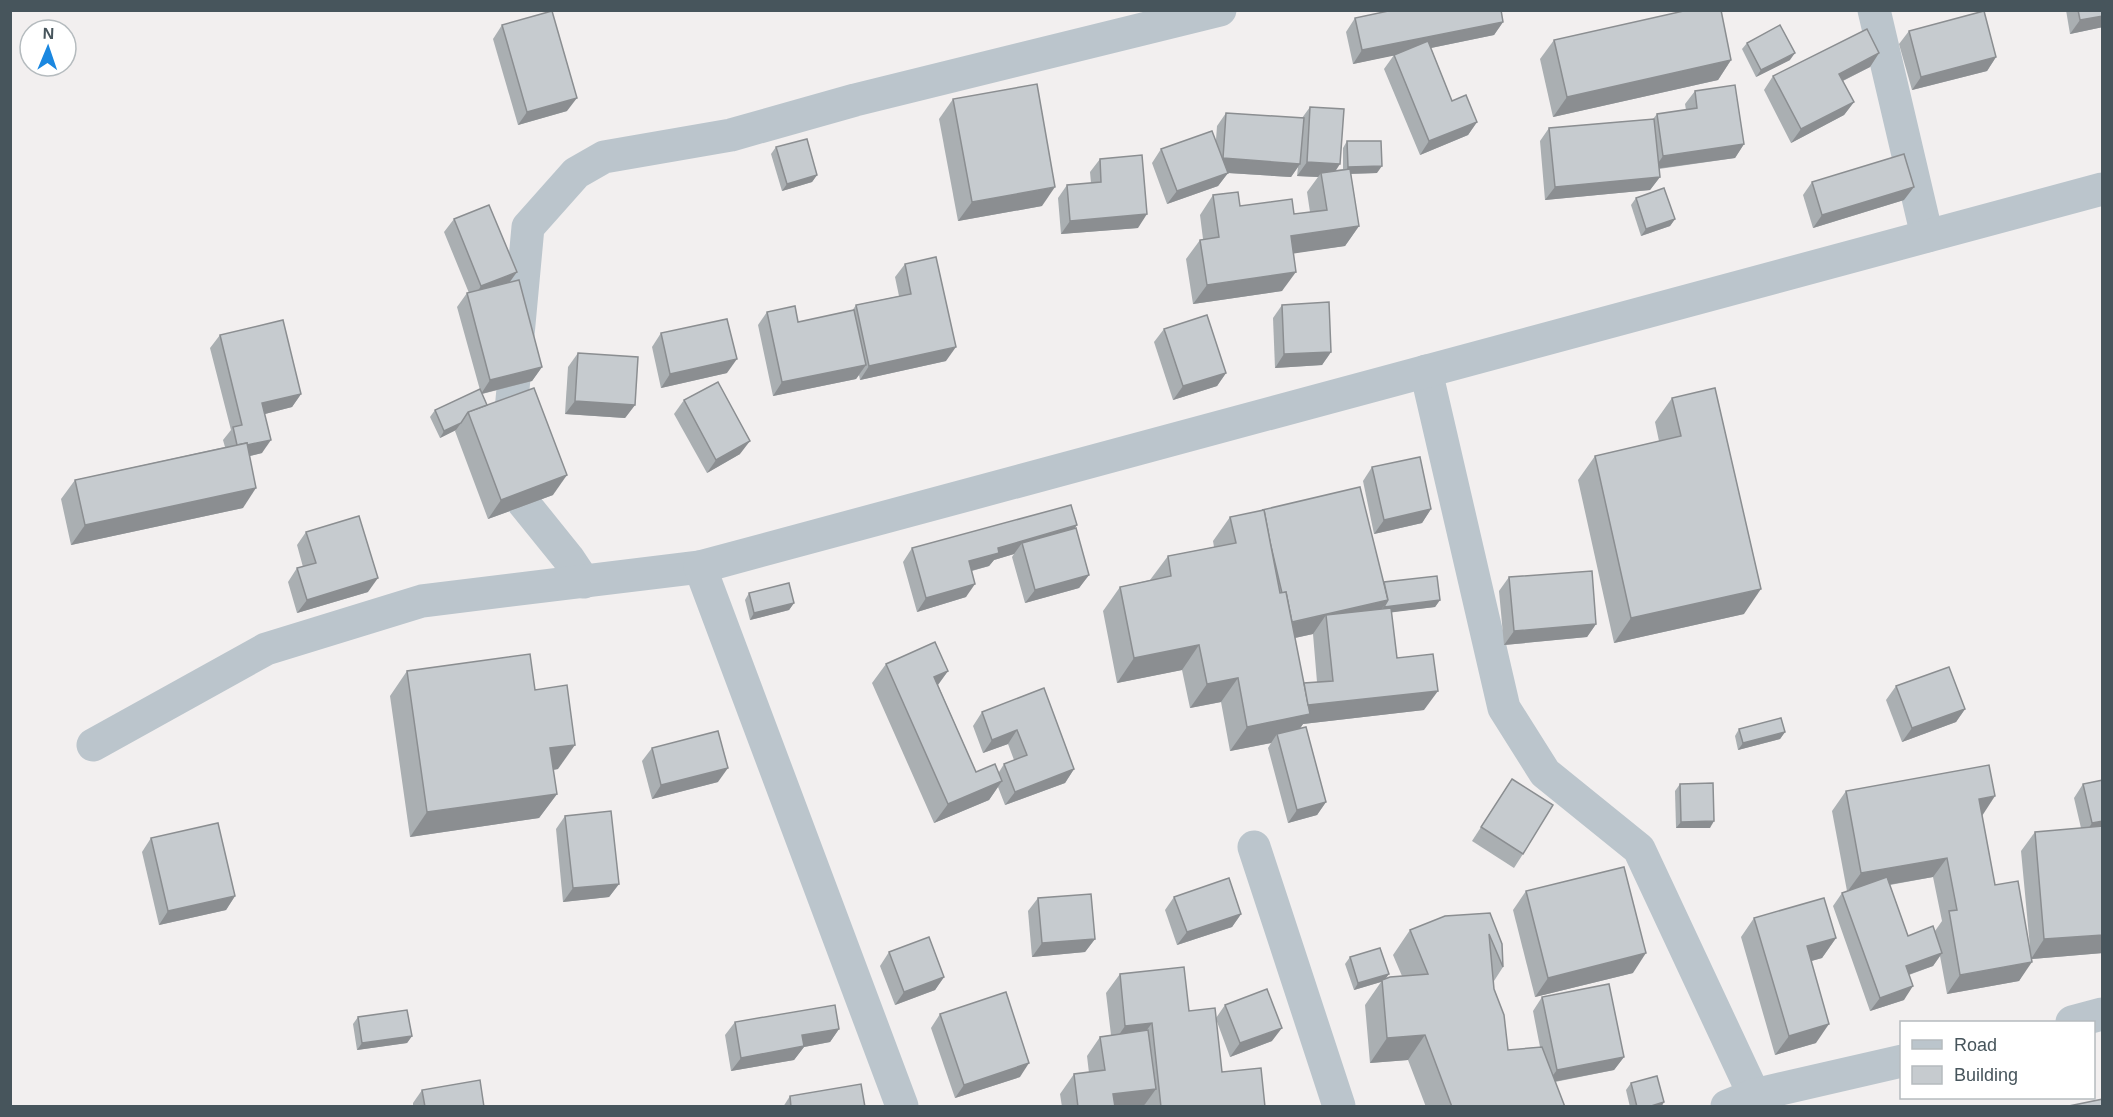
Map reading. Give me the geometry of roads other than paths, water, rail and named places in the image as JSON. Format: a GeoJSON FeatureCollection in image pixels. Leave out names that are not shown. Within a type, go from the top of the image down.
{"type":"FeatureCollection","features":[{"type":"Feature","properties":{"kind":"street"},"geometry":{"type":"LineString","coordinates":[[584,582],[568,558],[518,496],[508,443],[528,227],[576,173],[604,157],[731,135],[855,100],[1220,10]]}},
{"type":"Feature","properties":{"kind":"street"},"geometry":{"type":"LineString","coordinates":[[1874,10],[1927,236]]}},
{"type":"Feature","properties":{"kind":"street"},"geometry":{"type":"LineString","coordinates":[[93,745],[266,649],[422,601],[700,567],[2103,189]]}},
{"type":"Feature","properties":{"kind":"street"},"geometry":{"type":"LineString","coordinates":[[1426,371],[1504,708],[1545,773],[1639,849],[1740,1101],[1900,1061]]}},
{"type":"Feature","properties":{"kind":"street"},"geometry":{"type":"LineString","coordinates":[[700,567],[902,1107]]}},
{"type":"Feature","properties":{"kind":"street"},"geometry":{"type":"LineString","coordinates":[[1254,847],[1339,1107]]}},
{"type":"Feature","properties":{"kind":"street"},"geometry":{"type":"LineString","coordinates":[[2079,1021],[2103,1014]]}}]}
